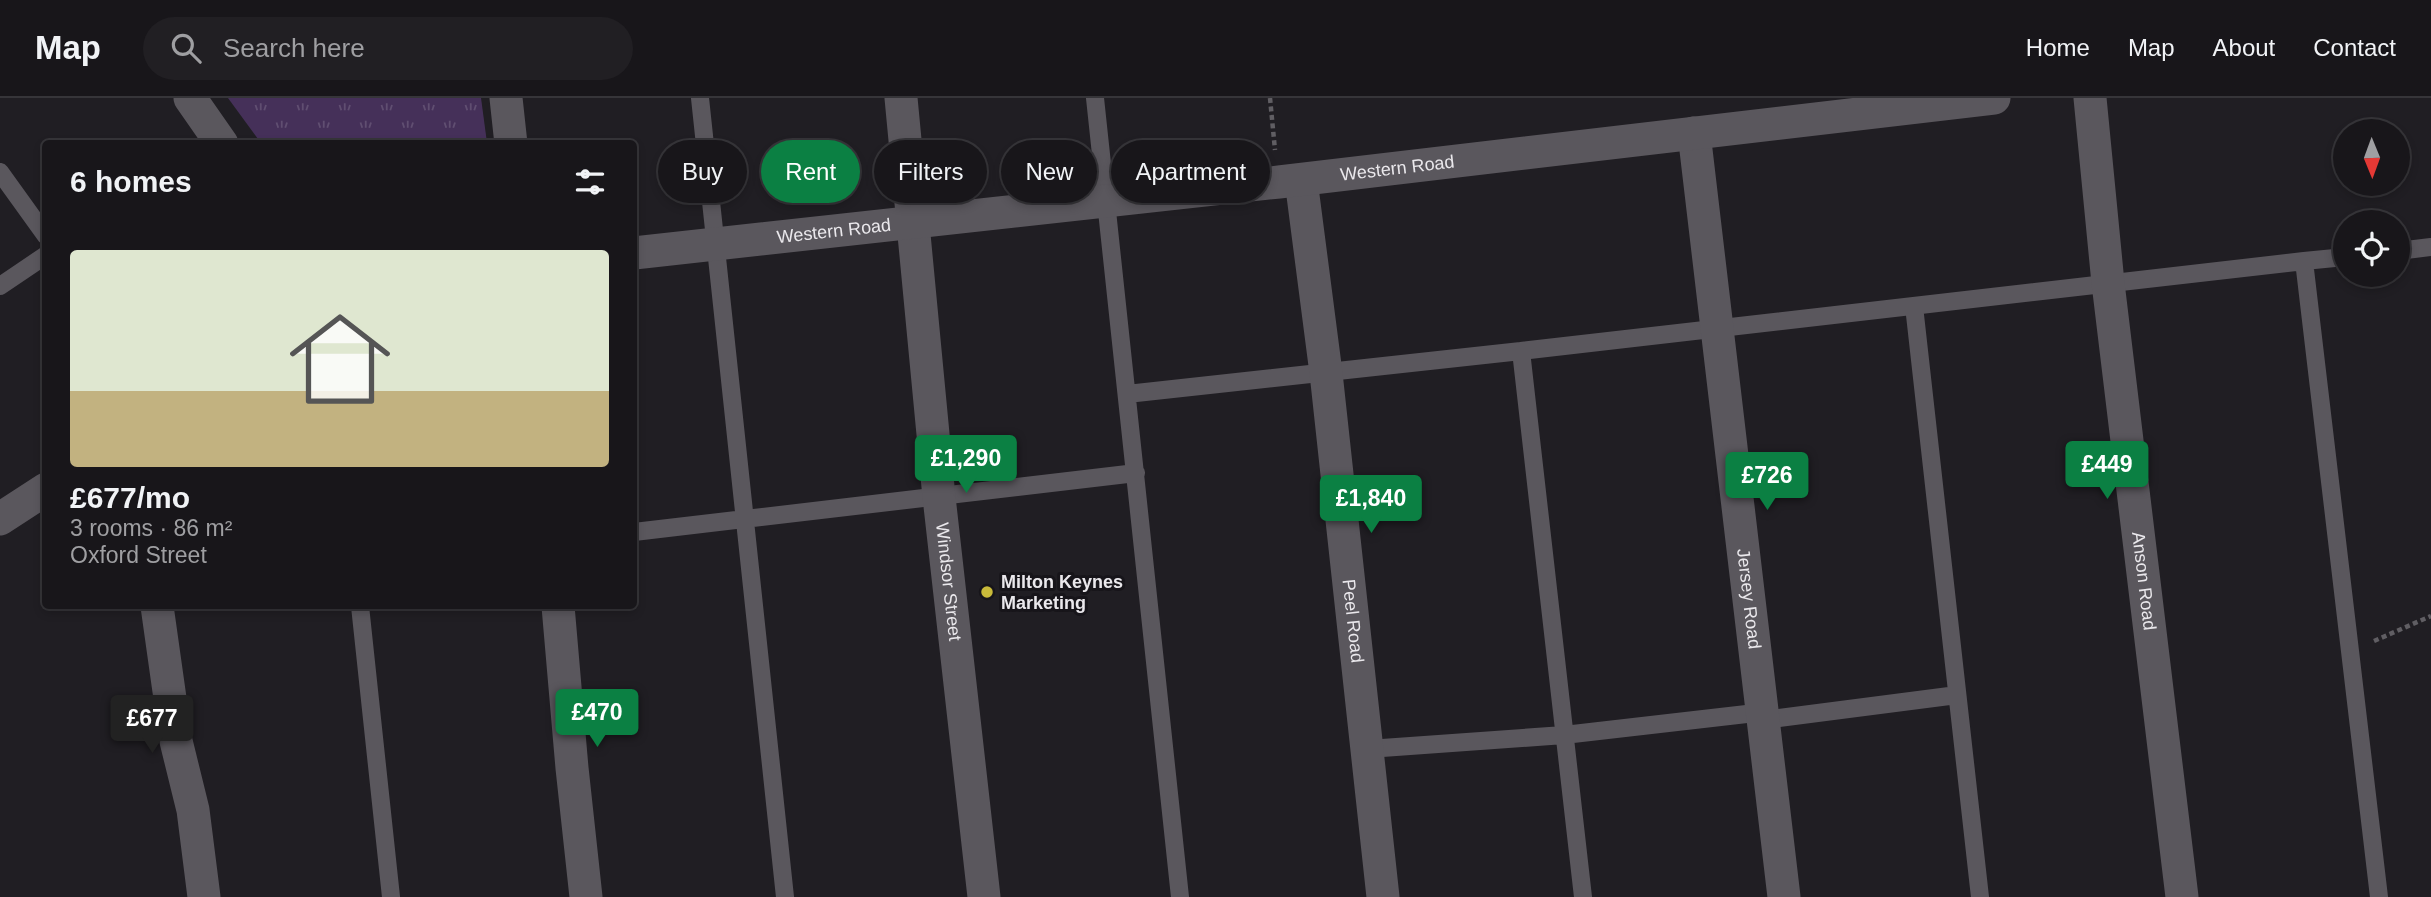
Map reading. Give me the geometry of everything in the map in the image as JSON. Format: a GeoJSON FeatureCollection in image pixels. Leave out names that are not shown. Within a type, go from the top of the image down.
{"type":"FeatureCollection","features":[{"type":"Feature","properties":{"kind":"street"},"geometry":{"type":"LineString","coordinates":[[190,98],[219,140]]}},
{"type":"Feature","properties":{"kind":"street"},"geometry":{"type":"LineString","coordinates":[[506,98],[511,140]]}},
{"type":"Feature","properties":{"kind":"street","name":"Windsor Street"},"geometry":{"type":"LineString","coordinates":[[901,98],[939,497],[984,897]]}},
{"type":"Feature","properties":{"kind":"street","name":"Western Road"},"geometry":{"type":"LineString","coordinates":[[637,253],[1290,181],[1994,98]]}},
{"type":"Feature","properties":{"kind":"street","name":"Anson Road"},"geometry":{"type":"LineString","coordinates":[[2090,98],[2108,283],[2182,897]]}},
{"type":"Feature","properties":{"kind":"street","name":"Jersey Road"},"geometry":{"type":"LineString","coordinates":[[1694,133],[1784,897]]}},
{"type":"Feature","properties":{"kind":"street","name":"Peel Road"},"geometry":{"type":"LineString","coordinates":[[1290,181],[1326,373],[1383,897]]}},
{"type":"Feature","properties":{"kind":"street"},"geometry":{"type":"LineString","coordinates":[[0,519],[42,492]]}},
{"type":"Feature","properties":{"kind":"street"},"geometry":{"type":"LineString","coordinates":[[157,609],[176,741],[193,810],[204,897]]}},
{"type":"Feature","properties":{"kind":"street"},"geometry":{"type":"LineString","coordinates":[[558,609],[586,897]]}},
{"type":"Feature","properties":{"kind":"lane"},"geometry":{"type":"LineString","coordinates":[[701,98],[785,897]]}},
{"type":"Feature","properties":{"kind":"lane"},"geometry":{"type":"LineString","coordinates":[[1095,98],[1180,897]]}},
{"type":"Feature","properties":{"kind":"lane"},"geometry":{"type":"LineString","coordinates":[[0,172],[42,230]]}},
{"type":"Feature","properties":{"kind":"lane"},"geometry":{"type":"LineString","coordinates":[[2410,250],[2431,247]]}},
{"type":"Feature","properties":{"kind":"lane"},"geometry":{"type":"LineString","coordinates":[[0,286],[42,258]]}},
{"type":"Feature","properties":{"kind":"lane"},"geometry":{"type":"LineString","coordinates":[[1127,394],[2333,258]]}},
{"type":"Feature","properties":{"kind":"lane"},"geometry":{"type":"LineString","coordinates":[[2304,261],[2379,897]]}},
{"type":"Feature","properties":{"kind":"lane"},"geometry":{"type":"LineString","coordinates":[[1914,306],[1980,897]]}},
{"type":"Feature","properties":{"kind":"lane"},"geometry":{"type":"LineString","coordinates":[[1521,351],[1583,897]]}},
{"type":"Feature","properties":{"kind":"lane"},"geometry":{"type":"LineString","coordinates":[[637,532],[1136,473]]}},
{"type":"Feature","properties":{"kind":"lane"},"geometry":{"type":"LineString","coordinates":[[360,609],[391,897]]}},
{"type":"Feature","properties":{"kind":"lane"},"geometry":{"type":"LineString","coordinates":[[1368,749],[1564,735],[1957,695]]}},
{"type":"Feature","properties":{"kind":"path"},"geometry":{"type":"LineString","coordinates":[[1269,98],[1290,181]]}},
{"type":"Feature","properties":{"kind":"path"},"geometry":{"type":"LineString","coordinates":[[2351,651],[2431,616]]}},
{"type":"Feature","properties":{"kind":"green space"},"geometry":{"type":"Polygon","coordinates":[[[228,98],[481,98],[487,140],[259,140],[228,98]]]}},
{"type":"Feature","properties":{"kind":"place","name":"Milton Keynes Marketing"},"geometry":{"type":"Point","coordinates":[987,592]}}]}
